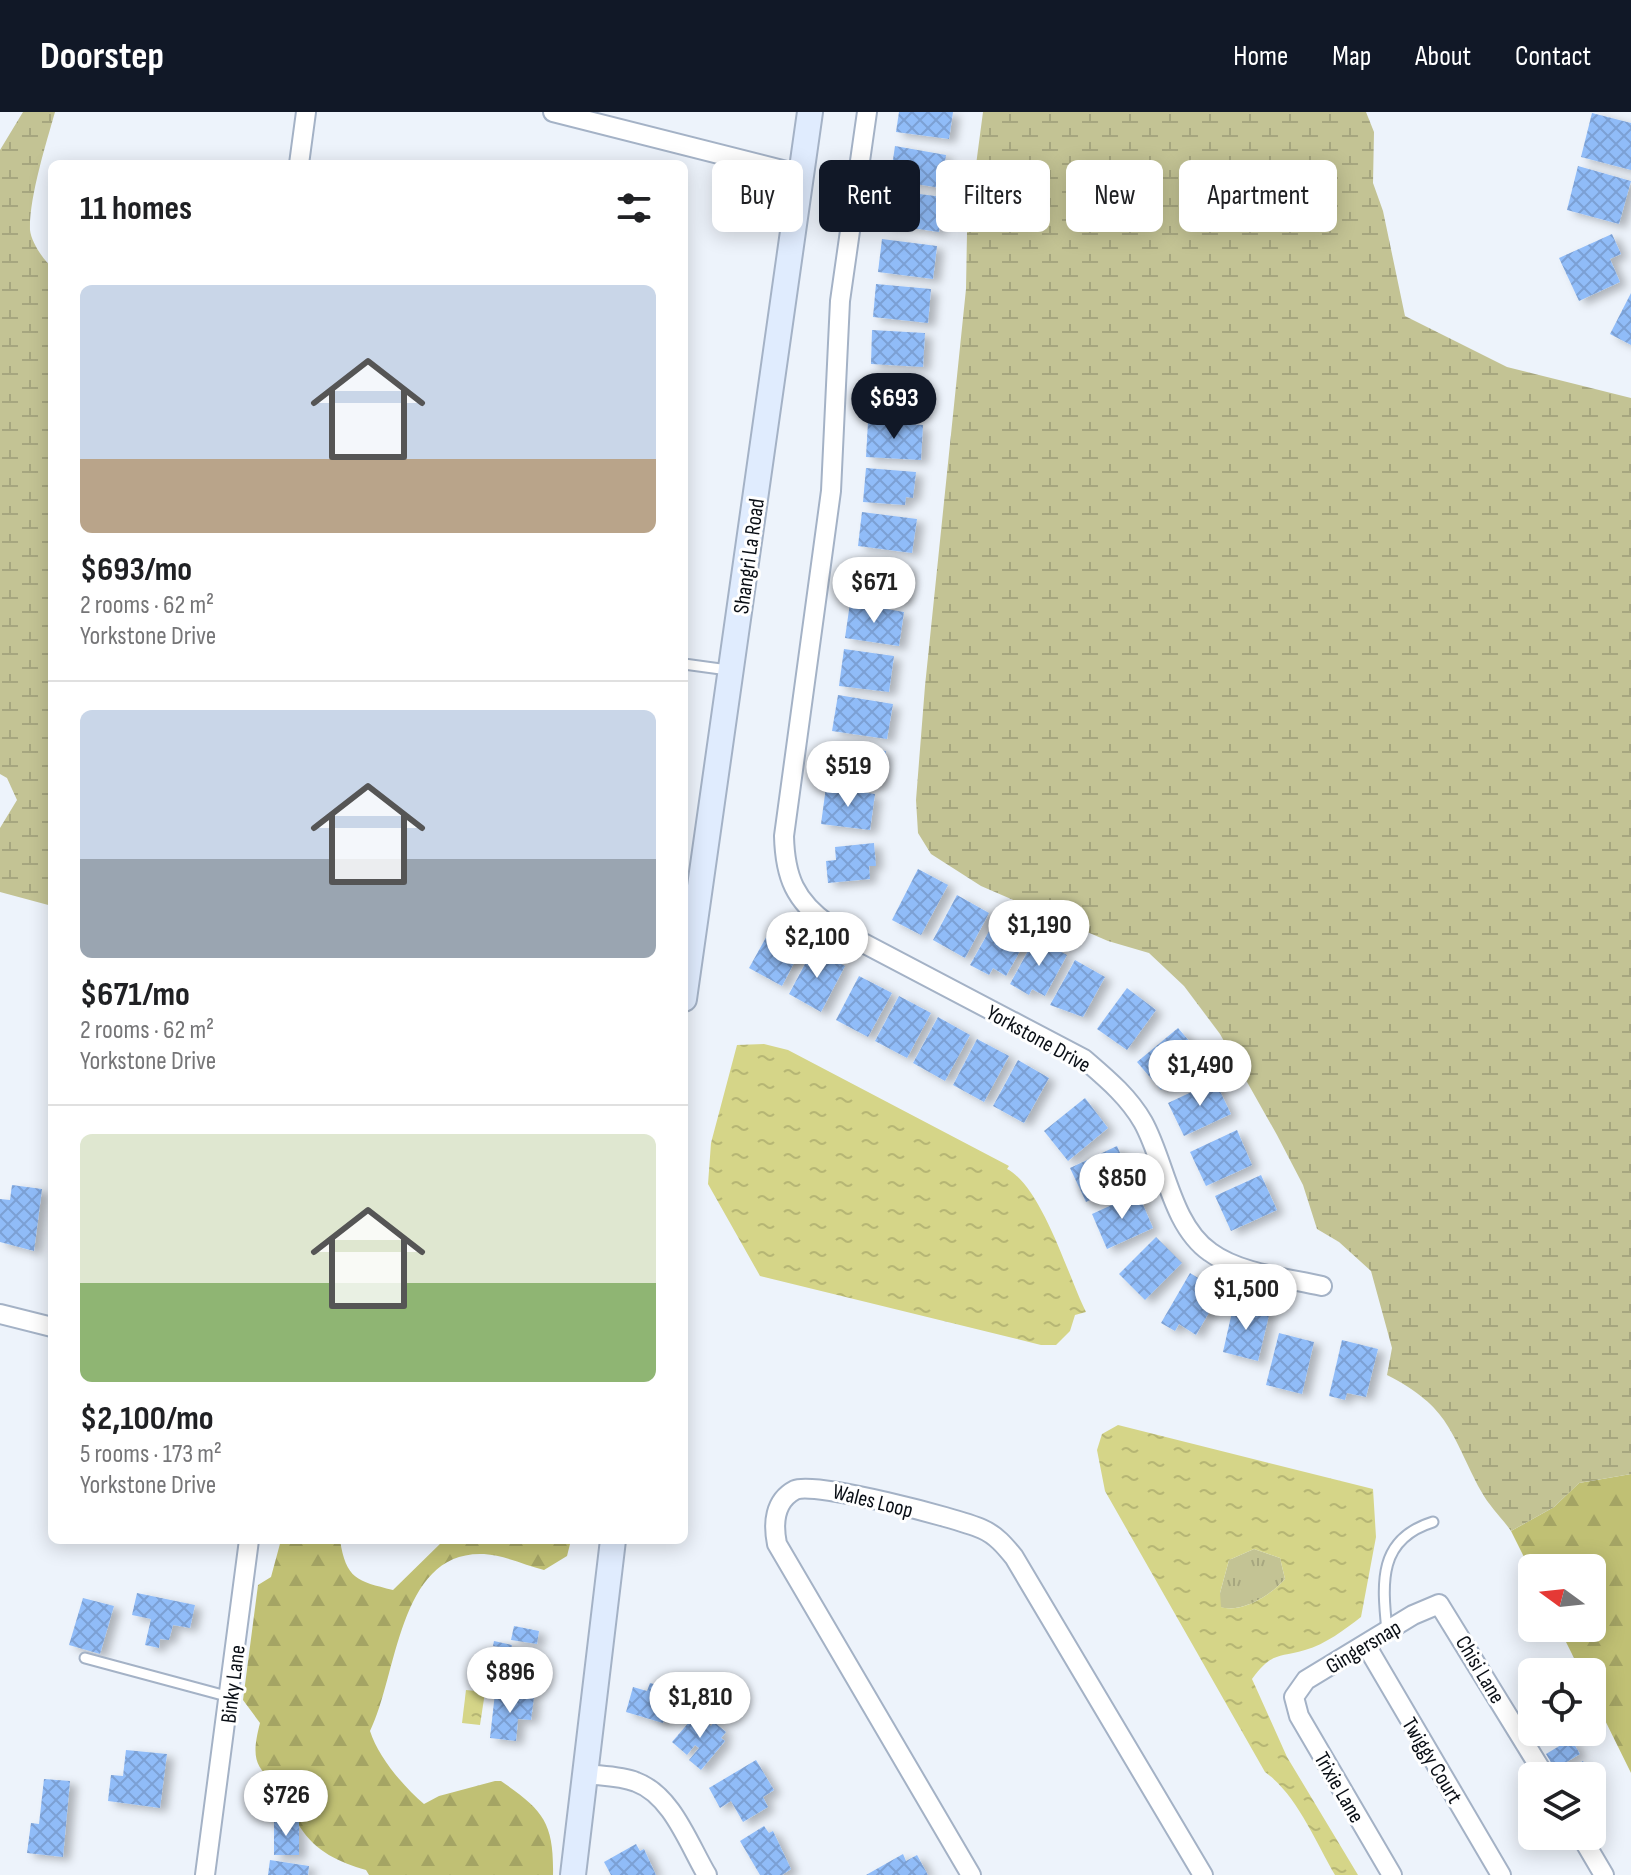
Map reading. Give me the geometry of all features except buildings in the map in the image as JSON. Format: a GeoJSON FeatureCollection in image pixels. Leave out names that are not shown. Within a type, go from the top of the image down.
{"type":"FeatureCollection","features":[{"type":"Feature","properties":{"kind":"street"},"geometry":{"type":"LineString","coordinates":[[300,160],[306,112]]}},
{"type":"Feature","properties":{"kind":"street"},"geometry":{"type":"LineString","coordinates":[[553,112],[743,160]]}},
{"type":"Feature","properties":{"kind":"street","name":"Shangri La Road"},"geometry":{"type":"LineString","coordinates":[[803,167],[810,112]]}},
{"type":"Feature","properties":{"kind":"street","name":"Yorkstone Drive"},"geometry":{"type":"LineString","coordinates":[[867,112],[840,301],[831,491],[784,836],[785,866],[793,891],[809,911],[829,925],[1084,1059],[1110,1081],[1143,1122],[1187,1225],[1209,1252],[1236,1265],[1322,1286]]}},
{"type":"Feature","properties":{"kind":"street","name":"Shangri La Road"},"geometry":{"type":"LineString","coordinates":[[688,971],[794,232]]}},
{"type":"Feature","properties":{"kind":"street"},"geometry":{"type":"LineString","coordinates":[[0,1314],[48,1326]]}},
{"type":"Feature","properties":{"kind":"street","name":"Wales Loop"},"geometry":{"type":"LineString","coordinates":[[971,1875],[777,1544],[773,1525],[779,1505],[795,1490],[817,1486],[982,1529],[1001,1540],[1029,1581],[1203,1875]]}},
{"type":"Feature","properties":{"kind":"street","name":"Binky Lane"},"geometry":{"type":"LineString","coordinates":[[205,1875],[249,1544]]}},
{"type":"Feature","properties":{"kind":"street"},"geometry":{"type":"LineString","coordinates":[[573,1875],[613,1544]]}},
{"type":"Feature","properties":{"kind":"street","name":"Gingersnap"},"geometry":{"type":"LineString","coordinates":[[1294,1697],[1306,1680],[1439,1604]]}},
{"type":"Feature","properties":{"kind":"street","name":"Chisi Lane"},"geometry":{"type":"LineString","coordinates":[[1439,1604],[1536,1762]]}},
{"type":"Feature","properties":{"kind":"street","name":"Twiggy Court"},"geometry":{"type":"LineString","coordinates":[[1366,1645],[1501,1875]]}},
{"type":"Feature","properties":{"kind":"street","name":"Trixie Lane"},"geometry":{"type":"LineString","coordinates":[[1294,1697],[1299,1716],[1392,1875]]}},
{"type":"Feature","properties":{"kind":"street"},"geometry":{"type":"LineString","coordinates":[[586,1774],[636,1782],[653,1792],[678,1824],[707,1875]]}},
{"type":"Feature","properties":{"kind":"street"},"geometry":{"type":"LineString","coordinates":[[1589,1850],[1604,1875]]}},
{"type":"Feature","properties":{"kind":"lane"},"geometry":{"type":"LineString","coordinates":[[688,665],[731,670]]}},
{"type":"Feature","properties":{"kind":"lane"},"geometry":{"type":"LineString","coordinates":[[1387,1631],[1385,1577],[1392,1552],[1406,1533],[1433,1522]]}},
{"type":"Feature","properties":{"kind":"lane"},"geometry":{"type":"LineString","coordinates":[[85,1658],[230,1697]]}},
{"type":"Feature","properties":{"kind":"green space"},"geometry":{"type":"Polygon","coordinates":[[[23,112],[55,112],[30,217],[33,239],[48,263],[48,905],[0,892],[0,828],[17,800],[7,778],[0,774],[0,150],[23,112]]]}},
{"type":"Feature","properties":{"kind":"green space"},"geometry":{"type":"Polygon","coordinates":[[[983,112],[1366,112],[1374,132],[1373,183],[1383,211],[1405,316],[1507,367],[1631,398],[1631,1474],[1579,1483],[1554,1507],[1511,1531],[1484,1496],[1455,1438],[1437,1411],[1408,1387],[1387,1375],[1392,1348],[1371,1271],[1339,1242],[1317,1229],[1303,1185],[1277,1135],[1220,1034],[1184,986],[1149,953],[1108,941],[981,886],[931,854],[918,833],[916,800],[925,686],[966,289],[967,232],[1050,232],[1050,160],[977,160],[983,112]]]}},
{"type":"Feature","properties":{"kind":"green space"},"geometry":{"type":"Polygon","coordinates":[[[1631,1474],[1631,1773],[1606,1722],[1606,1658],[1574,1658],[1566,1642],[1606,1642],[1606,1554],[1522,1554],[1511,1531],[1554,1507],[1579,1483],[1631,1474]]]}},
{"type":"Feature","properties":{"kind":"green space"},"geometry":{"type":"Polygon","coordinates":[[[280,1544],[341,1544],[346,1563],[355,1576],[393,1590],[440,1544],[570,1544],[567,1556],[544,1570],[484,1554],[456,1558],[434,1572],[418,1593],[405,1620],[370,1731],[392,1771],[424,1804],[439,1796],[495,1781],[501,1781],[527,1800],[548,1830],[553,1875],[369,1875],[366,1870],[329,1855],[306,1836],[289,1801],[259,1766],[256,1750],[260,1723],[243,1700],[258,1585],[271,1577],[280,1544]]]}},
{"type":"Feature","properties":{"kind":"green space"},"geometry":{"type":"Polygon","coordinates":[[[1254,1549],[1280,1558],[1285,1579],[1265,1596],[1247,1605],[1220,1607],[1220,1593],[1229,1560],[1254,1549]]]}},
{"type":"Feature","properties":{"kind":"water"},"geometry":{"type":"Polygon","coordinates":[[[764,1044],[788,1050],[1009,1166],[1007,1169],[1020,1179],[1043,1213],[1086,1312],[1075,1315],[1070,1331],[1056,1345],[1041,1345],[760,1276],[708,1184],[711,1143],[737,1045],[764,1044]]]}},
{"type":"Feature","properties":{"kind":"water"},"geometry":{"type":"Polygon","coordinates":[[[1118,1425],[1373,1489],[1376,1537],[1361,1617],[1320,1644],[1270,1660],[1252,1679],[1287,1757],[1358,1875],[1335,1875],[1296,1806],[1265,1772],[1105,1491],[1097,1450],[1102,1434],[1118,1425]],[[1254,1549],[1229,1560],[1220,1593],[1221,1607],[1238,1608],[1272,1591],[1285,1579],[1280,1558],[1254,1549]]]}},
{"type":"Feature","properties":{"kind":"water"},"geometry":{"type":"Polygon","coordinates":[[[466,1690],[485,1692],[480,1725],[462,1723],[466,1690]]]}}]}
